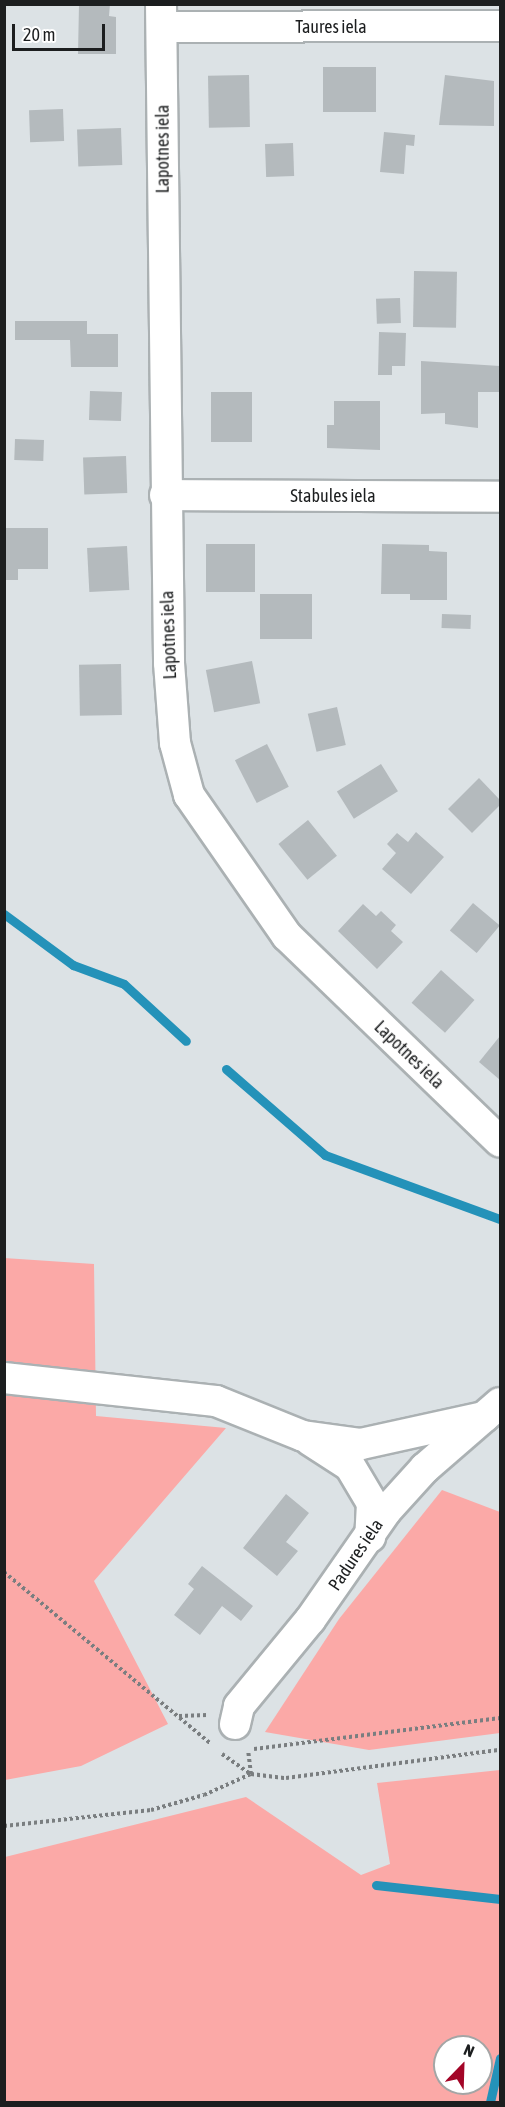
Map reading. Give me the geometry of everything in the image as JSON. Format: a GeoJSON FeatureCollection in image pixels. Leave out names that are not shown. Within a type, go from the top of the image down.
{"type":"FeatureCollection","features":[{"type":"Feature","properties":{"kind":"street","name":"Taures iela"},"geometry":{"type":"LineString","coordinates":[[162,16],[501,26]]}},
{"type":"Feature","properties":{"kind":"street","name":"Lapotnes iela"},"geometry":{"type":"LineString","coordinates":[[162,16],[165,495],[175,743],[189,795],[286,936],[501,1142]]}},
{"type":"Feature","properties":{"kind":"street","name":"Stabules iela"},"geometry":{"type":"LineString","coordinates":[[165,495],[501,497]]}},
{"type":"Feature","properties":{"kind":"street"},"geometry":{"type":"LineString","coordinates":[[4,1378],[216,1401],[303,1437],[350,1466],[372,1503],[370,1537]]}},
{"type":"Feature","properties":{"kind":"street"},"geometry":{"type":"LineString","coordinates":[[303,1437],[361,1444],[492,1410]]}},
{"type":"Feature","properties":{"kind":"street","name":"Padures iela"},"geometry":{"type":"LineString","coordinates":[[235,1741],[239,1706],[310,1620],[386,1511],[425,1468],[492,1410]]}},
{"type":"Feature","properties":{"kind":"path"},"geometry":{"type":"LineString","coordinates":[[217,1749],[235,1741],[277,1749],[501,1718]]}},
{"type":"Feature","properties":{"kind":"path"},"geometry":{"type":"LineString","coordinates":[[4,1826],[151,1810],[204,1795],[251,1774]]}},
{"type":"Feature","properties":{"kind":"shaded area"},"geometry":{"type":"Polygon","coordinates":[[[4,1258],[94,1264],[96,1416],[226,1428],[94,1581],[168,1724],[81,1766],[5,1780],[4,1258]]]}},
{"type":"Feature","properties":{"kind":"shaded area"},"geometry":{"type":"Polygon","coordinates":[[[442,1490],[500,1512],[500,1733],[369,1750],[265,1732],[339,1619],[442,1490]]]}},
{"type":"Feature","properties":{"kind":"shaded area"},"geometry":{"type":"Polygon","coordinates":[[[500,1770],[500,2102],[5,2102],[5,1857],[246,1797],[361,1875],[390,1864],[377,1783],[500,1770]]]}},
{"type":"Feature","properties":{"kind":"building"},"geometry":{"type":"Polygon","coordinates":[[[79,4],[110,4],[109,16],[116,17],[116,54],[78,54],[79,4]]]}},
{"type":"Feature","properties":{"kind":"building"},"geometry":{"type":"Polygon","coordinates":[[[323,67],[376,67],[376,112],[323,112],[323,67]]]}},
{"type":"Feature","properties":{"kind":"building"},"geometry":{"type":"Polygon","coordinates":[[[249,75],[250,127],[209,128],[208,76],[249,75]]]}},
{"type":"Feature","properties":{"kind":"building"},"geometry":{"type":"Polygon","coordinates":[[[445,75],[494,81],[494,126],[439,125],[445,75]]]}},
{"type":"Feature","properties":{"kind":"building"},"geometry":{"type":"Polygon","coordinates":[[[63,109],[64,141],[30,142],[29,110],[63,109]]]}},
{"type":"Feature","properties":{"kind":"building"},"geometry":{"type":"Polygon","coordinates":[[[121,128],[122,165],[78,167],[77,130],[121,128]]]}},
{"type":"Feature","properties":{"kind":"building"},"geometry":{"type":"Polygon","coordinates":[[[384,132],[415,135],[414,146],[406,145],[404,174],[380,172],[384,132]]]}},
{"type":"Feature","properties":{"kind":"building"},"geometry":{"type":"Polygon","coordinates":[[[293,143],[294,176],[266,177],[265,144],[293,143]]]}},
{"type":"Feature","properties":{"kind":"building"},"geometry":{"type":"Polygon","coordinates":[[[414,271],[457,272],[456,328],[413,327],[414,271]]]}},
{"type":"Feature","properties":{"kind":"building"},"geometry":{"type":"Polygon","coordinates":[[[400,298],[401,323],[377,324],[376,299],[400,298]]]}},
{"type":"Feature","properties":{"kind":"building"},"geometry":{"type":"Polygon","coordinates":[[[15,321],[87,321],[87,334],[118,334],[118,367],[71,367],[70,340],[15,340],[15,321]]]}},
{"type":"Feature","properties":{"kind":"building"},"geometry":{"type":"Polygon","coordinates":[[[379,332],[406,333],[405,366],[392,366],[392,375],[378,375],[379,332]]]}},
{"type":"Feature","properties":{"kind":"building"},"geometry":{"type":"Polygon","coordinates":[[[421,361],[500,366],[500,392],[478,392],[478,428],[445,424],[445,413],[421,414],[421,361]]]}},
{"type":"Feature","properties":{"kind":"building"},"geometry":{"type":"Polygon","coordinates":[[[90,391],[122,392],[121,421],[89,420],[90,391]]]}},
{"type":"Feature","properties":{"kind":"building"},"geometry":{"type":"Polygon","coordinates":[[[211,392],[252,392],[252,442],[211,442],[211,392]]]}},
{"type":"Feature","properties":{"kind":"building"},"geometry":{"type":"Polygon","coordinates":[[[334,401],[380,401],[380,450],[327,448],[327,425],[334,425],[334,401]]]}},
{"type":"Feature","properties":{"kind":"building"},"geometry":{"type":"Polygon","coordinates":[[[15,439],[44,440],[43,461],[14,460],[15,439]]]}},
{"type":"Feature","properties":{"kind":"building"},"geometry":{"type":"Polygon","coordinates":[[[126,456],[127,493],[84,494],[83,458],[126,456]]]}},
{"type":"Feature","properties":{"kind":"building"},"geometry":{"type":"Polygon","coordinates":[[[4,528],[48,528],[48,569],[18,569],[18,580],[4,580],[4,528]]]}},
{"type":"Feature","properties":{"kind":"building"},"geometry":{"type":"Polygon","coordinates":[[[206,544],[255,544],[255,592],[206,592],[206,544]]]}},
{"type":"Feature","properties":{"kind":"building"},"geometry":{"type":"Polygon","coordinates":[[[382,544],[429,545],[429,551],[447,552],[447,600],[410,600],[410,594],[381,594],[382,544]]]}},
{"type":"Feature","properties":{"kind":"building"},"geometry":{"type":"Polygon","coordinates":[[[127,546],[129,590],[89,592],[87,548],[127,546]]]}},
{"type":"Feature","properties":{"kind":"building"},"geometry":{"type":"Polygon","coordinates":[[[260,594],[312,594],[312,639],[260,639],[260,594]]]}},
{"type":"Feature","properties":{"kind":"building"},"geometry":{"type":"Polygon","coordinates":[[[442,614],[471,615],[470,629],[442,628],[442,614]]]}},
{"type":"Feature","properties":{"kind":"building"},"geometry":{"type":"Polygon","coordinates":[[[252,661],[260,703],[214,712],[206,670],[252,661]]]}},
{"type":"Feature","properties":{"kind":"building"},"geometry":{"type":"Polygon","coordinates":[[[121,664],[122,715],[80,716],[79,665],[121,664]]]}},
{"type":"Feature","properties":{"kind":"building"},"geometry":{"type":"Polygon","coordinates":[[[337,707],[346,745],[317,752],[308,714],[337,707]]]}},
{"type":"Feature","properties":{"kind":"building"},"geometry":{"type":"Polygon","coordinates":[[[267,744],[289,787],[257,803],[235,760],[267,744]]]}},
{"type":"Feature","properties":{"kind":"building"},"geometry":{"type":"Polygon","coordinates":[[[381,764],[398,791],[354,819],[337,792],[381,764]]]}},
{"type":"Feature","properties":{"kind":"building"},"geometry":{"type":"Polygon","coordinates":[[[479,778],[500,800],[500,805],[472,833],[448,809],[479,778]]]}},
{"type":"Feature","properties":{"kind":"building"},"geometry":{"type":"Polygon","coordinates":[[[308,820],[337,856],[307,880],[278,844],[308,820]]]}},
{"type":"Feature","properties":{"kind":"building"},"geometry":{"type":"Polygon","coordinates":[[[416,832],[444,857],[411,894],[382,869],[396,853],[387,844],[397,833],[408,842],[416,832]]]}},
{"type":"Feature","properties":{"kind":"building"},"geometry":{"type":"Polygon","coordinates":[[[473,903],[500,925],[477,953],[450,931],[473,903]]]}},
{"type":"Feature","properties":{"kind":"building"},"geometry":{"type":"Polygon","coordinates":[[[363,904],[376,916],[381,911],[396,925],[391,931],[403,942],[377,969],[338,931],[363,904]]]}},
{"type":"Feature","properties":{"kind":"building"},"geometry":{"type":"Polygon","coordinates":[[[441,970],[474,1000],[445,1033],[412,1003],[441,970]]]}},
{"type":"Feature","properties":{"kind":"building"},"geometry":{"type":"Polygon","coordinates":[[[500,1036],[500,1080],[479,1062],[500,1036]]]}},
{"type":"Feature","properties":{"kind":"building"},"geometry":{"type":"Polygon","coordinates":[[[286,1494],[309,1513],[286,1542],[298,1551],[277,1576],[243,1548],[286,1494]]]}},
{"type":"Feature","properties":{"kind":"building"},"geometry":{"type":"Polygon","coordinates":[[[202,1566],[253,1606],[241,1621],[222,1606],[200,1635],[174,1615],[194,1589],[188,1584],[202,1566]]]}},
{"type":"Feature","properties":{"kind":"waterway"},"geometry":{"type":"LineString","coordinates":[[4,914],[73,965],[124,984],[186,1041]]}},
{"type":"Feature","properties":{"kind":"waterway"},"geometry":{"type":"LineString","coordinates":[[226,1069],[325,1155],[500,1219]]}},
{"type":"Feature","properties":{"kind":"waterway"},"geometry":{"type":"LineString","coordinates":[[376,1885],[500,1899]]}},
{"type":"Feature","properties":{"kind":"waterway"},"geometry":{"type":"LineString","coordinates":[[490,2102],[500,2058]]}}]}
